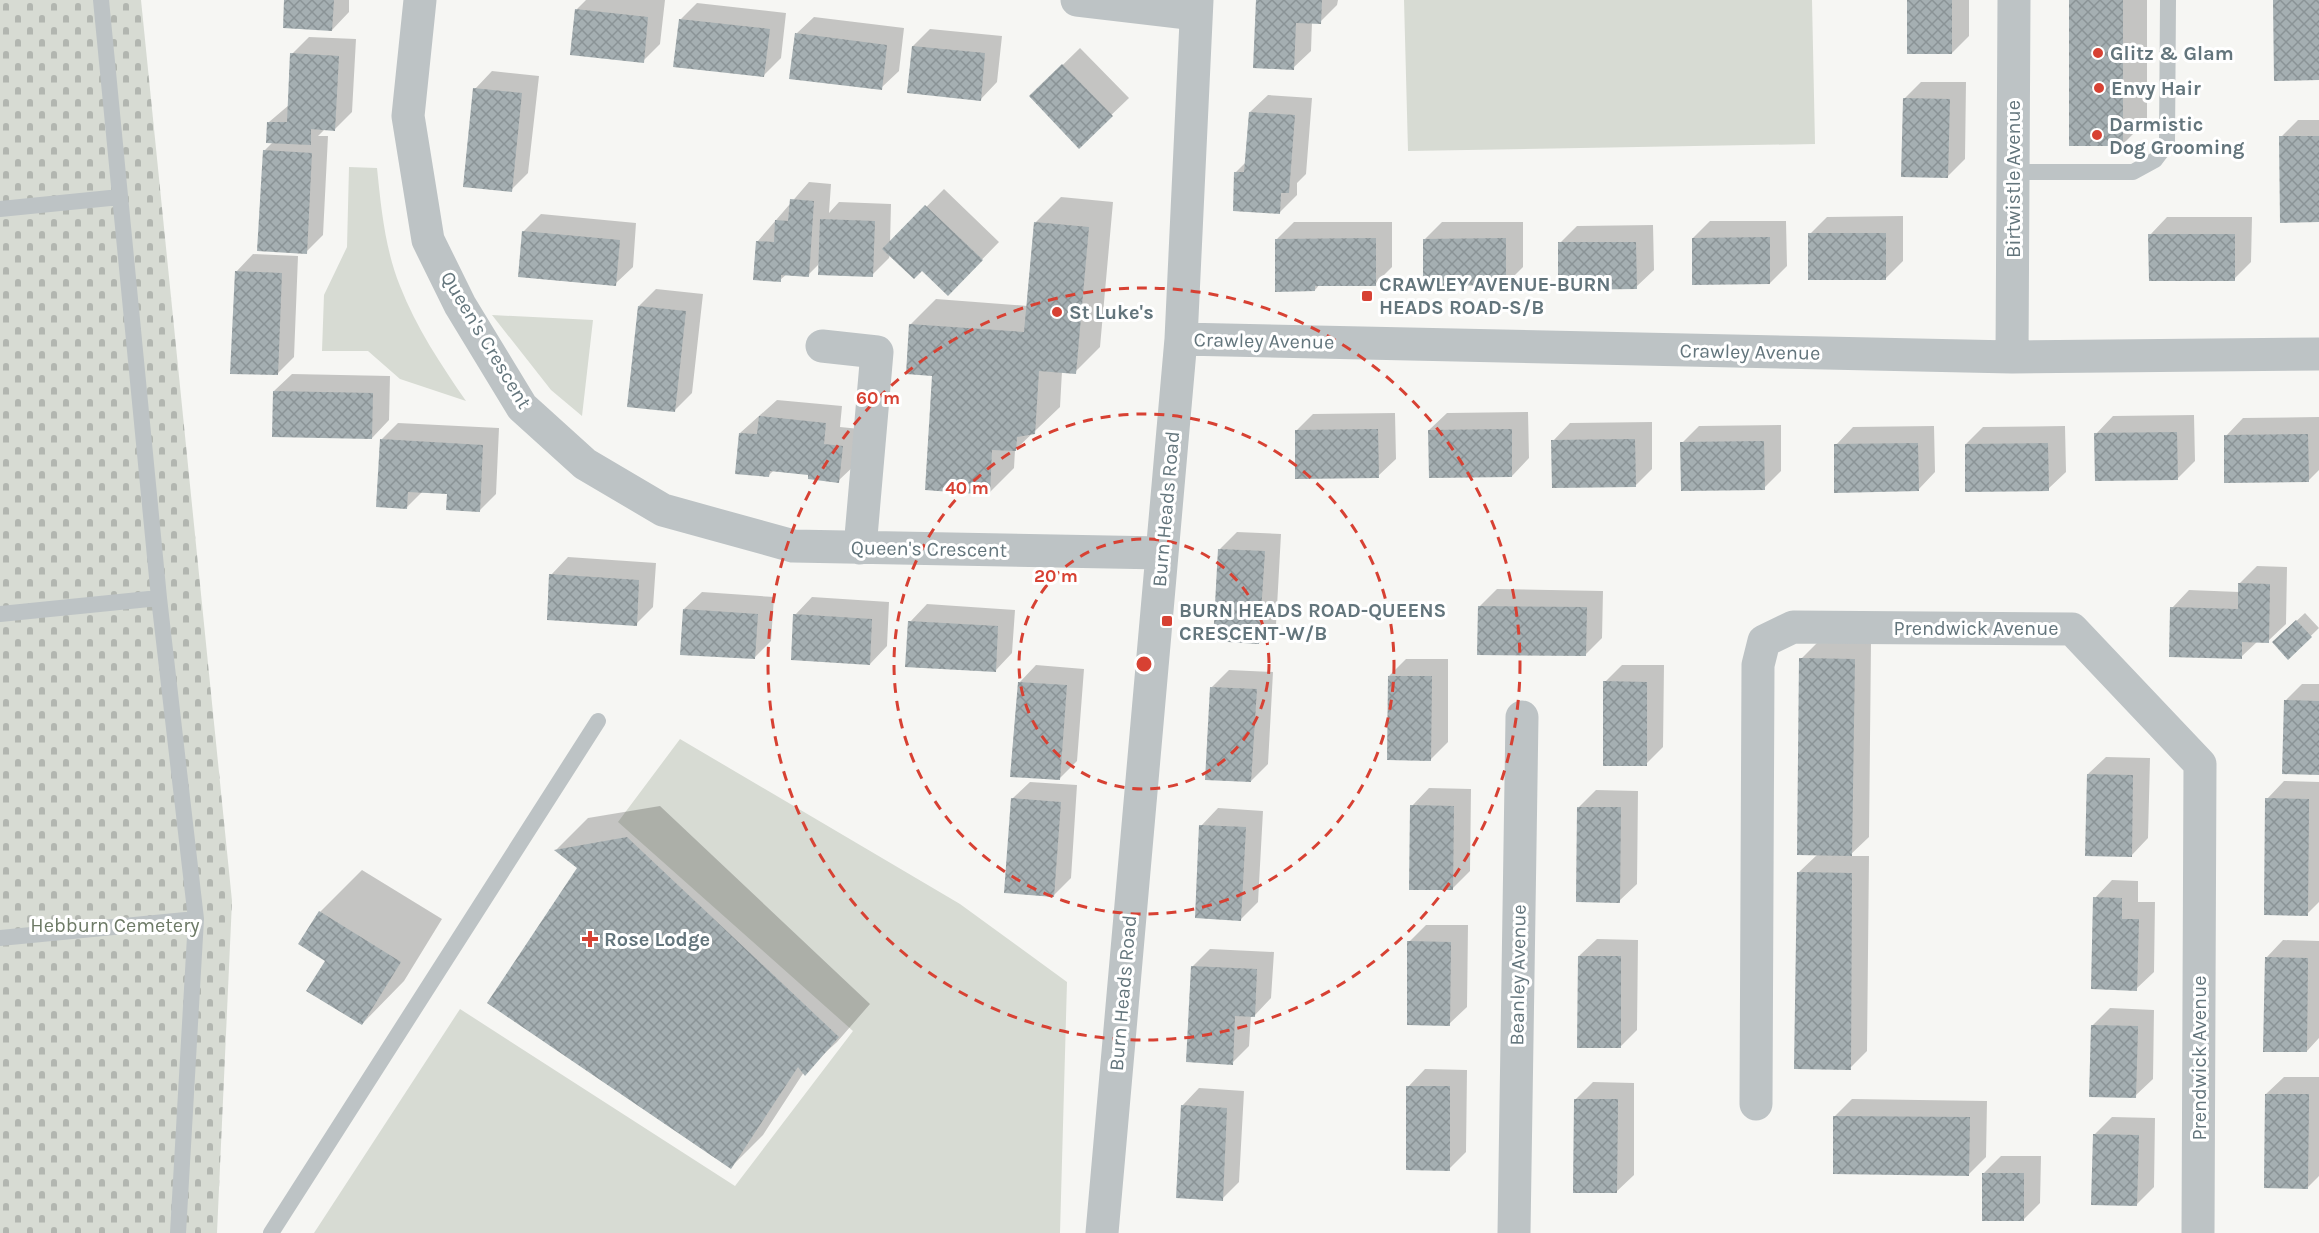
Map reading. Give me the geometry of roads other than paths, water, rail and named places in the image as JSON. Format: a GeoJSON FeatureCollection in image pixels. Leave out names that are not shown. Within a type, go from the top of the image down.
{"type":"FeatureCollection","features":[{"type":"Feature","properties":{"kind":"street","name":"Queen's Crescent"},"geometry":{"type":"LineString","coordinates":[[420,0],[408,116],[428,240],[460,304],[522,406],[585,464],[663,510],[793,546],[1162,553]]}},
{"type":"Feature","properties":{"kind":"street"},"geometry":{"type":"LineString","coordinates":[[1077,0],[1196,7]]}},
{"type":"Feature","properties":{"kind":"street","name":"Birtwistle Avenue"},"geometry":{"type":"LineString","coordinates":[[2012,357],[2014,0]]}},
{"type":"Feature","properties":{"kind":"street","name":"Burn Heads Road"},"geometry":{"type":"LineString","coordinates":[[1102,1233],[1181,339],[1196,7]]}},
{"type":"Feature","properties":{"kind":"street","name":"Crawley Avenue"},"geometry":{"type":"LineString","coordinates":[[1181,339],[2012,357],[2319,354]]}},
{"type":"Feature","properties":{"kind":"street"},"geometry":{"type":"LineString","coordinates":[[822,346],[878,352],[860,548]]}},
{"type":"Feature","properties":{"kind":"street","name":"Prendwick Avenue"},"geometry":{"type":"LineString","coordinates":[[1756,1104],[1758,666],[1764,641],[1793,627],[2072,629],[2200,764],[2198,1233]]}},
{"type":"Feature","properties":{"kind":"street","name":"Beanley Avenue"},"geometry":{"type":"LineString","coordinates":[[1514,1233],[1522,717]]}},
{"type":"Feature","properties":{"kind":"lane"},"geometry":{"type":"LineString","coordinates":[[101,0],[159,598],[196,919],[178,1233]]}},
{"type":"Feature","properties":{"kind":"lane"},"geometry":{"type":"LineString","coordinates":[[2013,172],[2133,172],[2155,160],[2167,144],[2168,0]]}},
{"type":"Feature","properties":{"kind":"lane"},"geometry":{"type":"LineString","coordinates":[[0,209],[120,197]]}},
{"type":"Feature","properties":{"kind":"lane"},"geometry":{"type":"LineString","coordinates":[[0,614],[159,598]]}},
{"type":"Feature","properties":{"kind":"lane"},"geometry":{"type":"LineString","coordinates":[[272,1233],[598,722]]}},
{"type":"Feature","properties":{"kind":"lane"},"geometry":{"type":"LineString","coordinates":[[0,938],[196,919]]}},
{"type":"Feature","properties":{"kind":"place","name":"Glitz & Glam"},"geometry":{"type":"Point","coordinates":[2098,53]}},
{"type":"Feature","properties":{"kind":"place","name":"Envy Hair"},"geometry":{"type":"Point","coordinates":[2099,88]}},
{"type":"Feature","properties":{"kind":"place","name":"Darmistic Dog Grooming"},"geometry":{"type":"Point","coordinates":[2097,135]}},
{"type":"Feature","properties":{"kind":"place","name":"CRAWLEY AVENUE-BURN HEADS ROAD-S/B"},"geometry":{"type":"Point","coordinates":[1367,296]}},
{"type":"Feature","properties":{"kind":"place","name":"St Luke's"},"geometry":{"type":"Point","coordinates":[1057,312]}},
{"type":"Feature","properties":{"kind":"place","name":"BURN HEADS ROAD-QUEENS CRESCENT-W/B"},"geometry":{"type":"Point","coordinates":[1167,621]}},
{"type":"Feature","properties":{"kind":"place","name":"Rose Lodge"},"geometry":{"type":"Point","coordinates":[590,939]}},
{"type":"Feature","properties":{"kind":"park label","name":"Hebburn Cemetery"},"geometry":{"type":"Point","coordinates":[115,925]}}]}
